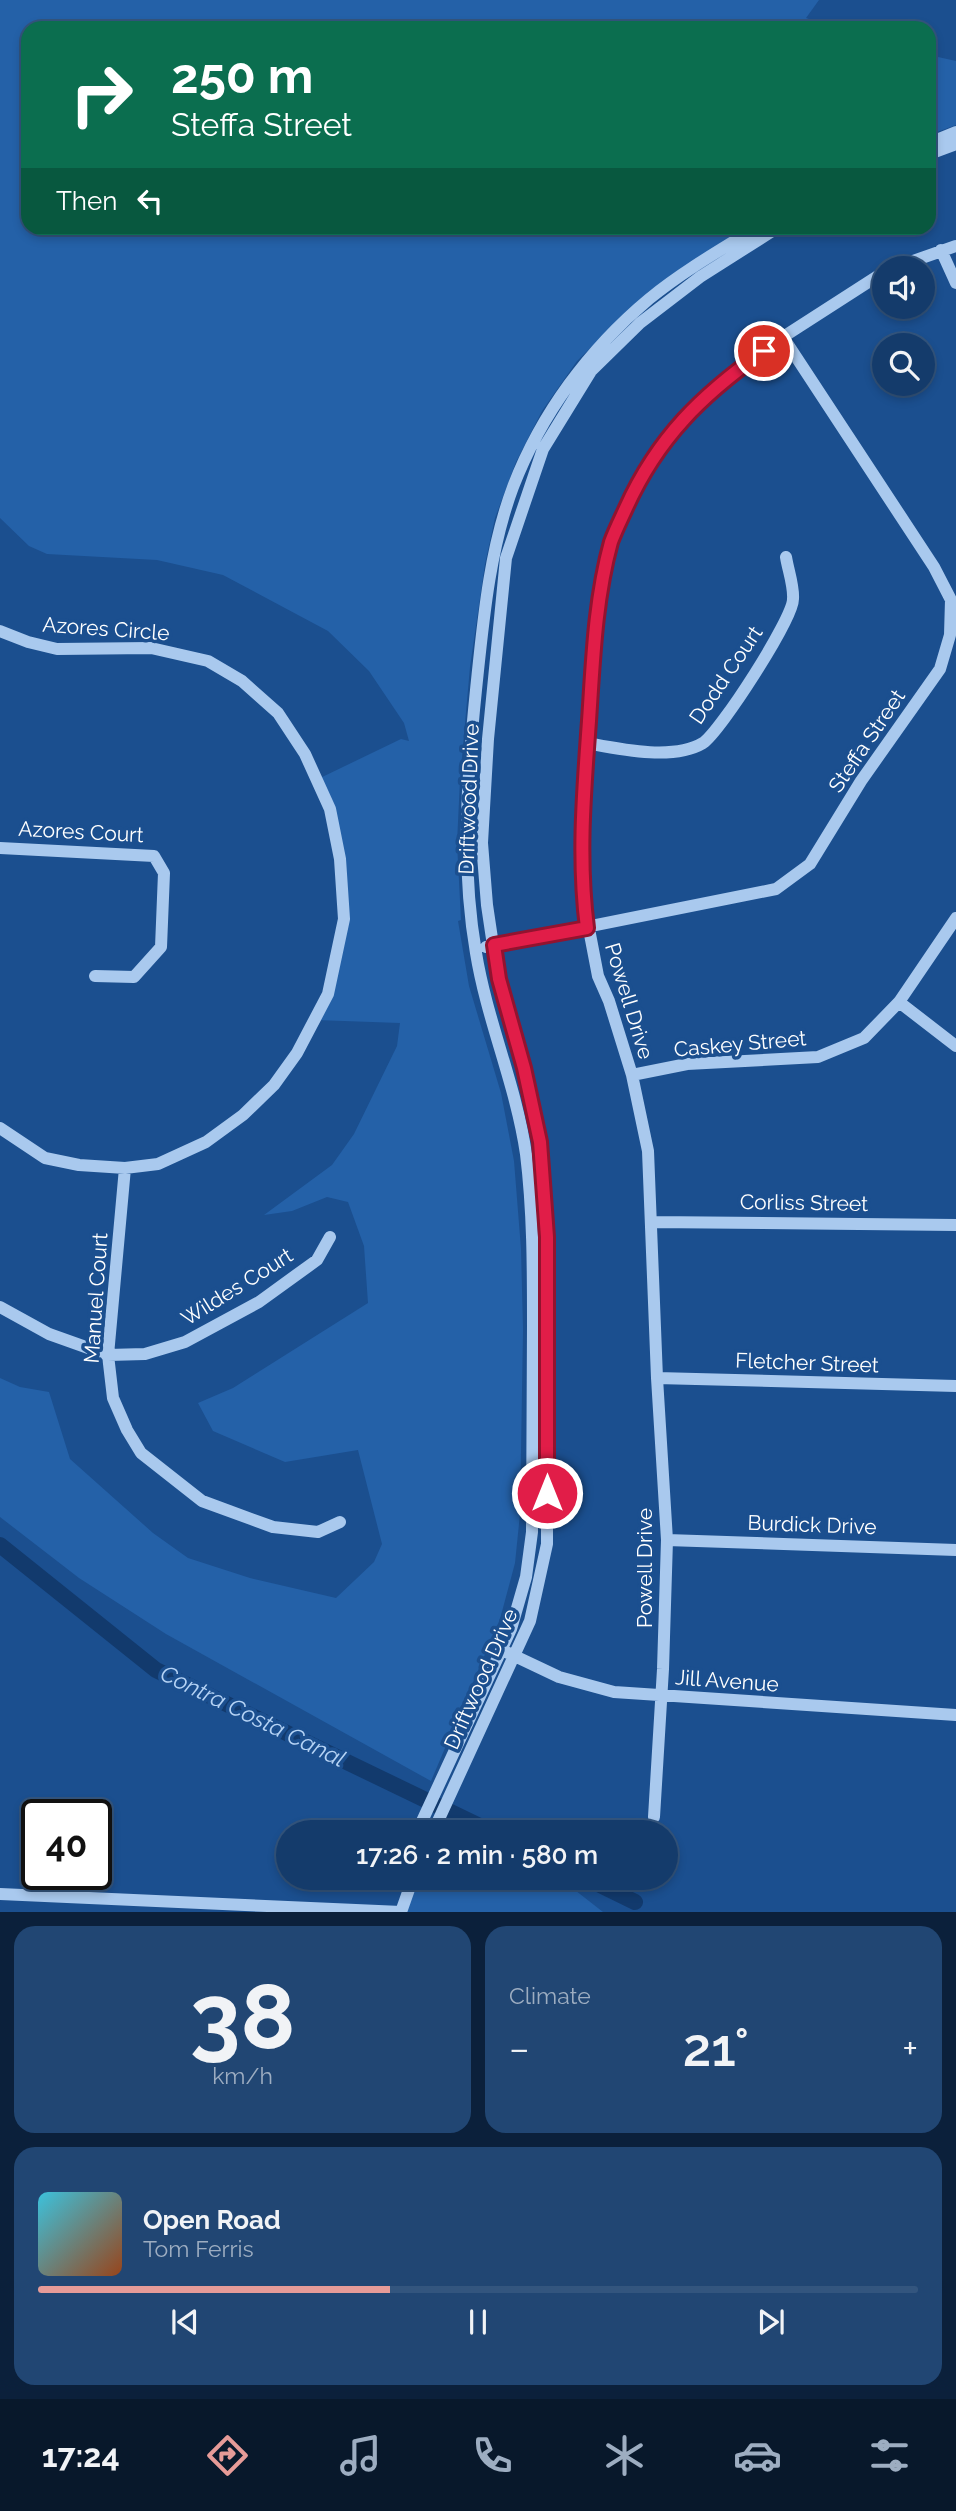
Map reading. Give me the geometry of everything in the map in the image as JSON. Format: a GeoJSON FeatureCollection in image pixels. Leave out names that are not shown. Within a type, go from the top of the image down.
{"type":"FeatureCollection","features":[{"type":"Feature","properties":{"kind":"street"},"geometry":{"type":"LineString","coordinates":[[936,140],[956,132]]}},
{"type":"Feature","properties":{"kind":"street"},"geometry":{"type":"LineString","coordinates":[[936,152],[956,144]]}},
{"type":"Feature","properties":{"kind":"street","name":"Driftwood Drive"},"geometry":{"type":"LineString","coordinates":[[439,1820],[493,1705],[526,1577],[531,1532],[533,1243],[526,1152],[508,1076],[482,988],[468,896],[467,845],[473,720],[495,554],[512,490],[533,443],[582,366],[615,329],[652,296],[745,235]]}},
{"type":"Feature","properties":{"kind":"street","name":"Driftwood Drive"},"geometry":{"type":"LineString","coordinates":[[422,1820],[508,1652],[530,1621],[547,1544],[547,1237],[540,1142],[524,1068],[499,979],[487,905],[482,843],[488,739],[506,558],[543,449],[591,371],[640,323],[700,277],[766,235]]}},
{"type":"Feature","properties":{"kind":"street"},"geometry":{"type":"LineString","coordinates":[[925,256],[956,246]]}},
{"type":"Feature","properties":{"kind":"street"},"geometry":{"type":"LineString","coordinates":[[941,250],[956,284]]}},
{"type":"Feature","properties":{"kind":"street","name":"Powell Drive"},"geometry":{"type":"LineString","coordinates":[[654,1816],[667,1540],[648,1151],[632,1075],[609,1001],[598,976],[584,903],[581,812],[596,619],[612,541],[639,479],[677,424],[725,379],[783,337],[872,280]]}},
{"type":"Feature","properties":{"kind":"street","name":"Steffa Street"},"geometry":{"type":"LineString","coordinates":[[475,951],[776,889],[810,864],[861,781],[940,669],[950,635],[951,600],[934,568],[783,337]]}},
{"type":"Feature","properties":{"kind":"street","name":"Dodd Court"},"geometry":{"type":"LineString","coordinates":[[587,743],[634,752],[674,752],[703,743],[725,718],[770,649],[793,601],[786,557]]}},
{"type":"Feature","properties":{"kind":"street","name":"Azores Circle"},"geometry":{"type":"LineString","coordinates":[[0,631],[27,642],[57,649],[151,648],[208,661],[242,681],[278,713],[304,754],[330,809],[340,859],[345,919],[328,993],[297,1054],[274,1085],[243,1115],[206,1142],[158,1164],[125,1168],[79,1165],[45,1158],[0,1128]]}},
{"type":"Feature","properties":{"kind":"street","name":"Azores Court"},"geometry":{"type":"LineString","coordinates":[[0,848],[154,856],[163,873],[161,947],[134,977],[94,976]]}},
{"type":"Feature","properties":{"kind":"street","name":"Caskey Street"},"geometry":{"type":"LineString","coordinates":[[632,1075],[687,1064],[818,1057],[864,1038],[899,1002],[956,918]]}},
{"type":"Feature","properties":{"kind":"street"},"geometry":{"type":"LineString","coordinates":[[899,1002],[956,1046]]}},
{"type":"Feature","properties":{"kind":"street","name":"Manuel Court"},"geometry":{"type":"LineString","coordinates":[[125,1168],[108,1355],[113,1398],[141,1453],[201,1501],[273,1527],[318,1532],[340,1522]]}},
{"type":"Feature","properties":{"kind":"street","name":"Corliss Street"},"geometry":{"type":"LineString","coordinates":[[651,1222],[956,1224]]}},
{"type":"Feature","properties":{"kind":"street","name":"Wildes Court"},"geometry":{"type":"LineString","coordinates":[[108,1355],[145,1354],[185,1342],[259,1301],[317,1260],[330,1237]]}},
{"type":"Feature","properties":{"kind":"street"},"geometry":{"type":"LineString","coordinates":[[0,1307],[49,1334],[108,1355]]}},
{"type":"Feature","properties":{"kind":"street","name":"Fletcher Street"},"geometry":{"type":"LineString","coordinates":[[657,1378],[956,1386]]}},
{"type":"Feature","properties":{"kind":"street","name":"Burdick Drive"},"geometry":{"type":"LineString","coordinates":[[667,1540],[956,1550]]}},
{"type":"Feature","properties":{"kind":"street","name":"Jill Avenue"},"geometry":{"type":"LineString","coordinates":[[508,1652],[559,1677],[614,1692],[956,1714]]}},
{"type":"Feature","properties":{"kind":"street"},"geometry":{"type":"LineString","coordinates":[[401,1912],[402,1890]]}},
{"type":"Feature","properties":{"kind":"street"},"geometry":{"type":"LineString","coordinates":[[401,1912],[409,1890]]}},
{"type":"Feature","properties":{"kind":"street"},"geometry":{"type":"LineString","coordinates":[[0,1894],[401,1912]]}},
{"type":"Feature","properties":{"kind":"shaded area"},"geometry":{"type":"Polygon","coordinates":[[[0,0],[819,0],[806,18],[815,21],[21,21],[21,235],[734,235],[648,292],[577,361],[542,411],[516,462],[495,518],[485,564],[470,667],[460,780],[457,843],[461,920],[458,921],[469,986],[501,1093],[514,1161],[521,1249],[523,1329],[520,1514],[515,1563],[500,1619],[431,1781],[166,1634],[79,1578],[0,1517],[0,1378],[20,1387],[49,1392],[70,1459],[153,1533],[188,1558],[250,1578],[336,1598],[374,1562],[382,1544],[358,1450],[285,1462],[213,1431],[198,1403],[233,1388],[368,1303],[364,1246],[348,1202],[327,1197],[292,1211],[264,1215],[332,1165],[354,1134],[397,1046],[400,1023],[316,1020],[344,919],[340,859],[316,780],[401,739],[409,741],[404,723],[369,671],[328,631],[223,575],[157,560],[47,554],[29,546],[0,518],[0,0]]]}},
{"type":"Feature","properties":{"kind":"shaded area"},"geometry":{"type":"Polygon","coordinates":[[[936,57],[956,61],[956,125],[936,132],[936,57]]]}},
{"type":"Feature","properties":{"kind":"shaded area"},"geometry":{"type":"Polygon","coordinates":[[[409,1890],[575,1890],[603,1912],[401,1912],[409,1890]]]}},
{"type":"Feature","properties":{"kind":"waterway","name":"Contra Costa Canal"},"geometry":{"type":"LineString","coordinates":[[0,1545],[156,1670],[467,1820]]}},
{"type":"Feature","properties":{"kind":"waterway","name":"Contra Costa Canal"},"geometry":{"type":"LineString","coordinates":[[610,1890],[635,1902]]}},
{"type":"Feature","properties":{"kind":"route"},"geometry":{"type":"LineString","coordinates":[[547,1493],[547,1237],[540,1142],[524,1068],[499,979],[494,945],[587,928],[581,812],[596,619],[612,541],[639,479],[677,424],[725,379],[764,351]]}}]}
